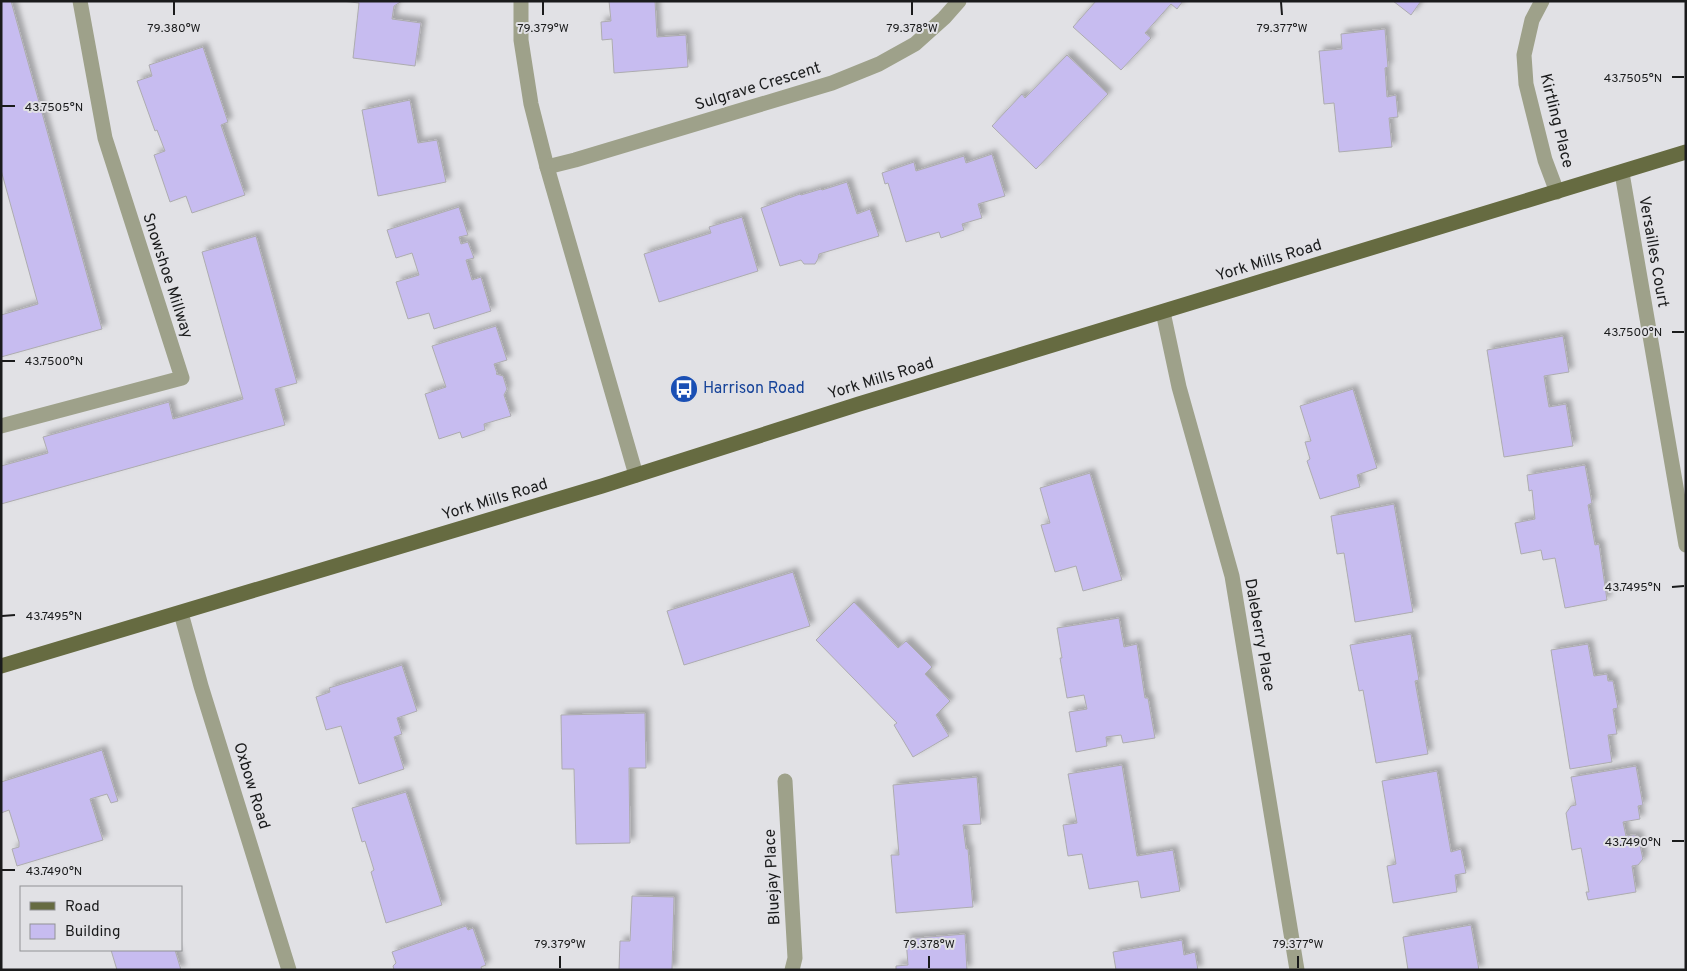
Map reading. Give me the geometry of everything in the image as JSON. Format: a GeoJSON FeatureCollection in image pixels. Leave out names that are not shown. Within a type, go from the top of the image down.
{"type":"FeatureCollection","features":[{"type":"Feature","properties":{"kind":"main road","name":"York Mills Road"},"geometry":{"type":"LineString","coordinates":[[1,666],[636,475],[859,404],[1686,152]]}},
{"type":"Feature","properties":{"kind":"street","name":"Snowshoe Millway"},"geometry":{"type":"LineString","coordinates":[[1,426],[182,378],[105,138],[80,1]]}},
{"type":"Feature","properties":{"kind":"street"},"geometry":{"type":"LineString","coordinates":[[521,1],[522,40],[531,104],[547,167],[636,475]]}},
{"type":"Feature","properties":{"kind":"street","name":"Sulgrave Crescent"},"geometry":{"type":"LineString","coordinates":[[547,167],[832,83],[879,64],[915,44],[944,18],[959,1]]}},
{"type":"Feature","properties":{"kind":"street","name":"Kirtling Place"},"geometry":{"type":"LineString","coordinates":[[1542,1],[1532,20],[1524,55],[1526,84],[1546,160],[1557,192]]}},
{"type":"Feature","properties":{"kind":"street","name":"Versailles Court"},"geometry":{"type":"LineString","coordinates":[[1622,173],[1686,545]]}},
{"type":"Feature","properties":{"kind":"street","name":"Daleberry Place"},"geometry":{"type":"LineString","coordinates":[[1163,312],[1180,387],[1232,576],[1297,970]]}},
{"type":"Feature","properties":{"kind":"street","name":"Oxbow Road"},"geometry":{"type":"LineString","coordinates":[[181,613],[201,686],[289,970]]}},
{"type":"Feature","properties":{"kind":"street","name":"Bluejay Place"},"geometry":{"type":"LineString","coordinates":[[785,781],[795,958],[792,970]]}},
{"type":"Feature","properties":{"kind":"building"},"geometry":{"type":"Polygon","coordinates":[[[1,1],[11,1],[102,329],[1,357],[1,315],[38,304],[1,170],[1,1]]]}},
{"type":"Feature","properties":{"kind":"building"},"geometry":{"type":"Polygon","coordinates":[[[342,1],[402,1],[394,6],[392,19],[421,23],[415,66],[353,58],[359,3],[342,1]]]}},
{"type":"Feature","properties":{"kind":"building"},"geometry":{"type":"Polygon","coordinates":[[[609,1],[655,1],[657,37],[686,35],[688,67],[614,73],[612,39],[602,40],[601,22],[611,21],[609,1]]]}},
{"type":"Feature","properties":{"kind":"building"},"geometry":{"type":"Polygon","coordinates":[[[1096,1],[1183,1],[1177,9],[1171,4],[1145,33],[1151,38],[1121,70],[1073,27],[1096,1]]]}},
{"type":"Feature","properties":{"kind":"building"},"geometry":{"type":"Polygon","coordinates":[[[1393,1],[1421,1],[1411,15],[1393,1]]]}},
{"type":"Feature","properties":{"kind":"building"},"geometry":{"type":"Polygon","coordinates":[[[1385,29],[1388,67],[1385,68],[1387,97],[1396,95],[1398,117],[1389,118],[1392,147],[1339,152],[1334,103],[1324,104],[1319,51],[1342,49],[1341,34],[1385,29]]]}},
{"type":"Feature","properties":{"kind":"building"},"geometry":{"type":"Polygon","coordinates":[[[203,47],[228,122],[221,125],[245,195],[192,213],[186,196],[170,202],[154,155],[165,151],[157,130],[155,131],[137,81],[152,76],[149,65],[203,47]]]}},
{"type":"Feature","properties":{"kind":"building"},"geometry":{"type":"Polygon","coordinates":[[[1067,55],[1108,94],[1036,169],[992,126],[1022,94],[1025,98],[1067,55]]]}},
{"type":"Feature","properties":{"kind":"building"},"geometry":{"type":"Polygon","coordinates":[[[410,100],[418,143],[437,140],[446,182],[378,196],[362,110],[410,100]]]}},
{"type":"Feature","properties":{"kind":"building"},"geometry":{"type":"Polygon","coordinates":[[[992,154],[1005,196],[978,204],[982,218],[962,224],[964,230],[941,238],[939,232],[906,242],[888,183],[885,184],[882,173],[914,162],[916,171],[964,156],[966,163],[992,154]]]}},
{"type":"Feature","properties":{"kind":"building"},"geometry":{"type":"Polygon","coordinates":[[[847,182],[857,214],[870,209],[879,236],[819,254],[815,264],[804,264],[801,260],[780,266],[761,208],[800,194],[822,190],[847,182]]]}},
{"type":"Feature","properties":{"kind":"building"},"geometry":{"type":"Polygon","coordinates":[[[459,207],[468,235],[459,237],[461,244],[468,242],[474,258],[466,260],[472,280],[481,277],[491,311],[434,329],[429,313],[408,319],[396,282],[419,275],[412,253],[396,258],[387,230],[459,207]]]}},
{"type":"Feature","properties":{"kind":"building"},"geometry":{"type":"Polygon","coordinates":[[[742,217],[758,271],[659,302],[644,254],[711,233],[709,227],[742,217]]]}},
{"type":"Feature","properties":{"kind":"building"},"geometry":{"type":"Polygon","coordinates":[[[256,236],[297,383],[275,389],[285,425],[1,504],[1,466],[48,453],[43,437],[169,402],[173,419],[243,399],[202,252],[256,236]]]}},
{"type":"Feature","properties":{"kind":"building"},"geometry":{"type":"Polygon","coordinates":[[[496,326],[507,360],[494,364],[496,374],[503,376],[507,389],[504,395],[511,416],[484,424],[485,430],[462,438],[460,432],[439,439],[425,394],[446,387],[432,346],[496,326]]]}},
{"type":"Feature","properties":{"kind":"building"},"geometry":{"type":"Polygon","coordinates":[[[1563,336],[1569,372],[1544,376],[1549,407],[1566,404],[1573,446],[1504,457],[1487,350],[1563,336]]]}},
{"type":"Feature","properties":{"kind":"building"},"geometry":{"type":"Polygon","coordinates":[[[1353,389],[1377,468],[1357,475],[1360,487],[1320,499],[1307,461],[1310,459],[1305,442],[1311,441],[1300,406],[1353,389]]]}},
{"type":"Feature","properties":{"kind":"building"},"geometry":{"type":"Polygon","coordinates":[[[1585,465],[1592,503],[1588,505],[1595,545],[1599,544],[1607,600],[1565,608],[1555,558],[1543,560],[1541,550],[1521,554],[1515,523],[1535,519],[1532,490],[1529,491],[1527,475],[1585,465]]]}},
{"type":"Feature","properties":{"kind":"building"},"geometry":{"type":"Polygon","coordinates":[[[1090,473],[1122,580],[1083,591],[1076,566],[1055,572],[1041,525],[1050,523],[1040,488],[1090,473]]]}},
{"type":"Feature","properties":{"kind":"building"},"geometry":{"type":"Polygon","coordinates":[[[1394,504],[1413,612],[1355,622],[1344,553],[1337,554],[1331,516],[1394,504]]]}},
{"type":"Feature","properties":{"kind":"building"},"geometry":{"type":"Polygon","coordinates":[[[793,572],[810,626],[684,665],[667,611],[793,572]]]}},
{"type":"Feature","properties":{"kind":"building"},"geometry":{"type":"Polygon","coordinates":[[[854,602],[898,648],[906,641],[932,667],[925,674],[950,701],[936,715],[949,736],[913,757],[894,725],[897,723],[816,640],[854,602]]]}},
{"type":"Feature","properties":{"kind":"building"},"geometry":{"type":"Polygon","coordinates":[[[1119,618],[1124,647],[1137,644],[1145,698],[1148,698],[1155,738],[1123,743],[1121,735],[1106,737],[1107,746],[1076,752],[1069,712],[1087,709],[1084,695],[1067,698],[1057,628],[1119,618]]]}},
{"type":"Feature","properties":{"kind":"building"},"geometry":{"type":"Polygon","coordinates":[[[1411,634],[1419,680],[1415,681],[1428,754],[1376,763],[1363,690],[1359,691],[1350,645],[1411,634]]]}},
{"type":"Feature","properties":{"kind":"building"},"geometry":{"type":"Polygon","coordinates":[[[1588,644],[1594,676],[1607,674],[1608,681],[1613,681],[1618,708],[1613,709],[1617,734],[1608,735],[1612,762],[1570,769],[1551,650],[1588,644]]]}},
{"type":"Feature","properties":{"kind":"building"},"geometry":{"type":"Polygon","coordinates":[[[402,665],[417,711],[397,718],[402,734],[394,737],[404,769],[359,784],[341,726],[326,730],[316,697],[330,692],[329,688],[402,665]]]}},
{"type":"Feature","properties":{"kind":"building"},"geometry":{"type":"Polygon","coordinates":[[[645,713],[646,768],[629,768],[630,843],[576,844],[574,769],[562,769],[561,715],[645,713]]]}},
{"type":"Feature","properties":{"kind":"building"},"geometry":{"type":"Polygon","coordinates":[[[102,750],[118,801],[111,803],[107,794],[90,799],[103,840],[17,866],[12,849],[19,847],[19,842],[9,810],[1,813],[1,782],[102,750]]]}},
{"type":"Feature","properties":{"kind":"building"},"geometry":{"type":"Polygon","coordinates":[[[1122,765],[1137,856],[1173,850],[1180,891],[1141,898],[1138,881],[1089,889],[1082,854],[1068,856],[1063,825],[1077,823],[1068,774],[1122,765]]]}},
{"type":"Feature","properties":{"kind":"building"},"geometry":{"type":"Polygon","coordinates":[[[1636,766],[1643,805],[1638,806],[1640,819],[1623,822],[1626,836],[1638,836],[1643,859],[1638,865],[1632,866],[1636,892],[1588,900],[1586,892],[1589,892],[1581,848],[1572,850],[1566,813],[1571,806],[1576,805],[1571,777],[1636,766]]]}},
{"type":"Feature","properties":{"kind":"building"},"geometry":{"type":"Polygon","coordinates":[[[1437,771],[1451,852],[1461,849],[1466,873],[1455,875],[1457,892],[1393,903],[1387,866],[1396,864],[1382,781],[1437,771]]]}},
{"type":"Feature","properties":{"kind":"building"},"geometry":{"type":"Polygon","coordinates":[[[977,777],[981,824],[963,825],[966,849],[968,849],[973,907],[896,913],[891,855],[899,855],[893,785],[977,777]]]}},
{"type":"Feature","properties":{"kind":"building"},"geometry":{"type":"Polygon","coordinates":[[[406,792],[442,905],[386,923],[371,872],[374,870],[365,841],[362,842],[352,808],[406,792]]]}},
{"type":"Feature","properties":{"kind":"building"},"geometry":{"type":"Polygon","coordinates":[[[632,896],[674,897],[672,970],[619,970],[620,941],[630,941],[632,896]]]}},
{"type":"Feature","properties":{"kind":"building"},"geometry":{"type":"Polygon","coordinates":[[[1471,925],[1479,970],[1408,970],[1403,937],[1471,925]]]}},
{"type":"Feature","properties":{"kind":"building"},"geometry":{"type":"Polygon","coordinates":[[[466,926],[468,930],[473,928],[486,965],[481,967],[482,970],[394,970],[393,966],[396,963],[392,952],[466,926]]]}},
{"type":"Feature","properties":{"kind":"building"},"geometry":{"type":"Polygon","coordinates":[[[965,934],[967,970],[896,970],[896,966],[908,965],[906,939],[965,934]]]}},
{"type":"Feature","properties":{"kind":"building"},"geometry":{"type":"Polygon","coordinates":[[[1182,940],[1184,955],[1195,952],[1198,970],[1116,970],[1113,952],[1182,940]]]}},
{"type":"Feature","properties":{"kind":"building"},"geometry":{"type":"Polygon","coordinates":[[[111,951],[175,951],[181,970],[117,970],[111,951]]]}},
{"type":"Feature","properties":{"kind":"place","name":"Harrison Road"},"geometry":{"type":"Point","coordinates":[684,389]}}]}
